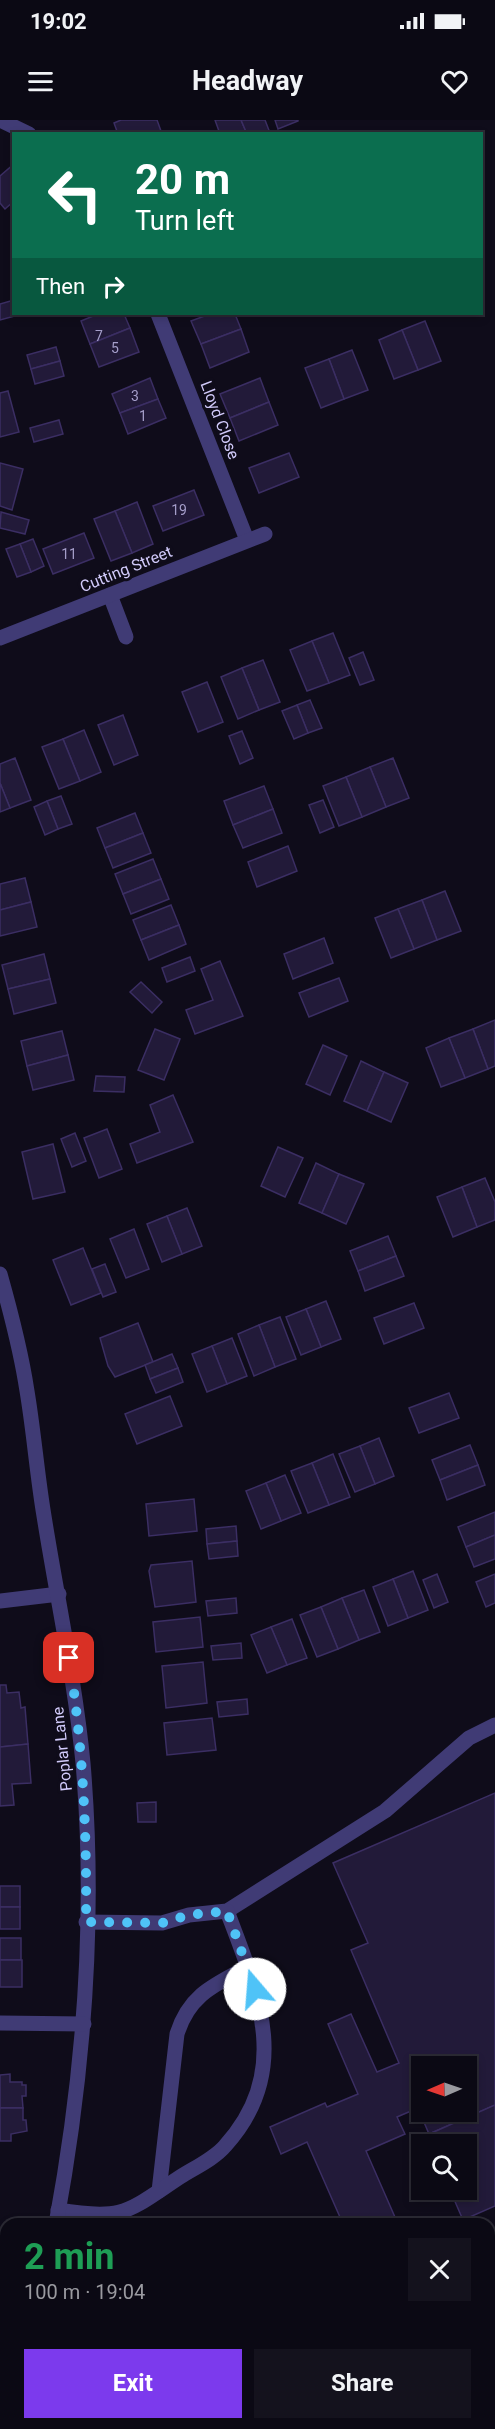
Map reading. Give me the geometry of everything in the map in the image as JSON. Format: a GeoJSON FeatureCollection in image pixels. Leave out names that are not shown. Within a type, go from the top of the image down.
{"type":"FeatureCollection","features":[{"type":"Feature","properties":{"kind":"street"},"geometry":{"type":"LineString","coordinates":[[1,122],[24,132]]}},
{"type":"Feature","properties":{"kind":"street","name":"Lloyd Close"},"geometry":{"type":"LineString","coordinates":[[158,315],[248,540]]}},
{"type":"Feature","properties":{"kind":"street","name":"Cutting Street"},"geometry":{"type":"LineString","coordinates":[[0,638],[265,534]]}},
{"type":"Feature","properties":{"kind":"street"},"geometry":{"type":"LineString","coordinates":[[110,595],[126,637]]}},
{"type":"Feature","properties":{"kind":"street","name":"Poplar Lane"},"geometry":{"type":"LineString","coordinates":[[0,1274],[20,1350],[43,1514],[59,1594],[82,1763],[87,1839],[84,2024],[78,2086],[57,2217]]}},
{"type":"Feature","properties":{"kind":"street"},"geometry":{"type":"LineString","coordinates":[[0,1601],[59,1594]]}},
{"type":"Feature","properties":{"kind":"street"},"geometry":{"type":"LineString","coordinates":[[86,1922],[162,1923],[189,1915],[227,1911],[385,1811],[469,1738],[495,1725]]}},
{"type":"Feature","properties":{"kind":"street"},"geometry":{"type":"LineString","coordinates":[[57,2217],[112,2215],[136,2206],[224,2148],[250,2112],[265,2069],[261,2012],[248,1967],[227,1911]]}},
{"type":"Feature","properties":{"kind":"street"},"geometry":{"type":"LineString","coordinates":[[159,2191],[177,2034],[183,2017],[192,2002],[211,1987],[248,1967]]}},
{"type":"Feature","properties":{"kind":"street"},"geometry":{"type":"LineString","coordinates":[[0,2023],[84,2024]]}},
{"type":"Feature","properties":{"kind":"building"},"geometry":{"type":"Polygon","coordinates":[[[121,120],[157,120],[161,131],[117,132],[114,123],[121,120]]]}},
{"type":"Feature","properties":{"kind":"building"},"geometry":{"type":"Polygon","coordinates":[[[215,120],[241,120],[246,132],[219,132],[215,120]]]}},
{"type":"Feature","properties":{"kind":"building"},"geometry":{"type":"Polygon","coordinates":[[[241,120],[265,120],[270,132],[246,132],[241,120]]]}},
{"type":"Feature","properties":{"kind":"building"},"geometry":{"type":"Polygon","coordinates":[[[275,120],[298,120],[298,121],[278,129],[275,120]]]}},
{"type":"Feature","properties":{"kind":"building"},"geometry":{"type":"Polygon","coordinates":[[[12,166],[12,203],[5,209],[0,203],[0,176],[12,166]]]}},
{"type":"Feature","properties":{"kind":"building"},"geometry":{"type":"Polygon","coordinates":[[[12,301],[12,315],[18,315],[0,320],[0,304],[12,301]]]}},
{"type":"Feature","properties":{"kind":"building"},"geometry":{"type":"Polygon","coordinates":[[[96,315],[124,315],[130,328],[90,344],[81,321],[96,315]]]}},
{"type":"Feature","properties":{"kind":"building"},"geometry":{"type":"Polygon","coordinates":[[[207,315],[235,315],[241,329],[201,344],[191,321],[207,315]]]}},
{"type":"Feature","properties":{"kind":"building"},"geometry":{"type":"Polygon","coordinates":[[[425,321],[441,361],[418,370],[402,330],[425,321]]]}},
{"type":"Feature","properties":{"kind":"building"},"geometry":{"type":"Polygon","coordinates":[[[130,328],[139,352],[99,367],[90,344],[130,328]]]}},
{"type":"Feature","properties":{"kind":"building"},"geometry":{"type":"Polygon","coordinates":[[[241,329],[249,352],[210,368],[201,344],[241,329]]]}},
{"type":"Feature","properties":{"kind":"building"},"geometry":{"type":"Polygon","coordinates":[[[402,330],[418,370],[394,379],[379,340],[402,330]]]}},
{"type":"Feature","properties":{"kind":"building"},"geometry":{"type":"Polygon","coordinates":[[[56,347],[60,361],[31,369],[27,355],[56,347]]]}},
{"type":"Feature","properties":{"kind":"building"},"geometry":{"type":"Polygon","coordinates":[[[352,350],[368,390],[344,399],[329,359],[352,350]]]}},
{"type":"Feature","properties":{"kind":"building"},"geometry":{"type":"Polygon","coordinates":[[[329,359],[344,399],[321,408],[305,368],[329,359]]]}},
{"type":"Feature","properties":{"kind":"building"},"geometry":{"type":"Polygon","coordinates":[[[60,361],[64,376],[35,384],[31,369],[60,361]]]}},
{"type":"Feature","properties":{"kind":"building"},"geometry":{"type":"Polygon","coordinates":[[[150,378],[158,399],[120,413],[112,394],[150,378]]]}},
{"type":"Feature","properties":{"kind":"building"},"geometry":{"type":"Polygon","coordinates":[[[260,378],[269,402],[230,418],[220,394],[260,378]]]}},
{"type":"Feature","properties":{"kind":"building"},"geometry":{"type":"Polygon","coordinates":[[[8,391],[19,432],[0,437],[0,393],[8,391]]]}},
{"type":"Feature","properties":{"kind":"building"},"geometry":{"type":"Polygon","coordinates":[[[158,399],[166,418],[128,434],[120,413],[158,399]]]}},
{"type":"Feature","properties":{"kind":"building"},"geometry":{"type":"Polygon","coordinates":[[[269,402],[278,425],[239,441],[230,418],[269,402]]]}},
{"type":"Feature","properties":{"kind":"building"},"geometry":{"type":"Polygon","coordinates":[[[59,420],[63,434],[34,442],[30,428],[59,420]]]}},
{"type":"Feature","properties":{"kind":"building"},"geometry":{"type":"Polygon","coordinates":[[[289,453],[299,477],[259,493],[249,468],[289,453]]]}},
{"type":"Feature","properties":{"kind":"building"},"geometry":{"type":"Polygon","coordinates":[[[0,463],[23,469],[12,510],[0,506],[0,463]]]}},
{"type":"Feature","properties":{"kind":"building"},"geometry":{"type":"Polygon","coordinates":[[[194,490],[204,515],[163,531],[153,506],[194,490]]]}},
{"type":"Feature","properties":{"kind":"building"},"geometry":{"type":"Polygon","coordinates":[[[137,502],[153,544],[132,553],[115,511],[137,502]]]}},
{"type":"Feature","properties":{"kind":"building"},"geometry":{"type":"Polygon","coordinates":[[[115,511],[132,553],[111,561],[94,519],[115,511]]]}},
{"type":"Feature","properties":{"kind":"building"},"geometry":{"type":"Polygon","coordinates":[[[1,512],[29,520],[25,534],[0,528],[1,512]]]}},
{"type":"Feature","properties":{"kind":"building"},"geometry":{"type":"Polygon","coordinates":[[[84,533],[94,558],[53,574],[43,549],[84,533]]]}},
{"type":"Feature","properties":{"kind":"building"},"geometry":{"type":"Polygon","coordinates":[[[33,539],[44,566],[31,572],[20,544],[33,539]]]}},
{"type":"Feature","properties":{"kind":"building"},"geometry":{"type":"Polygon","coordinates":[[[20,544],[31,572],[17,577],[6,549],[20,544]]]}},
{"type":"Feature","properties":{"kind":"building"},"geometry":{"type":"Polygon","coordinates":[[[333,633],[350,675],[329,683],[312,641],[333,633]]]}},
{"type":"Feature","properties":{"kind":"building"},"geometry":{"type":"Polygon","coordinates":[[[312,641],[329,683],[307,691],[290,650],[312,641]]]}},
{"type":"Feature","properties":{"kind":"building"},"geometry":{"type":"Polygon","coordinates":[[[363,652],[374,680],[360,685],[349,658],[363,652]]]}},
{"type":"Feature","properties":{"kind":"building"},"geometry":{"type":"Polygon","coordinates":[[[263,660],[280,702],[259,710],[242,668],[263,660]]]}},
{"type":"Feature","properties":{"kind":"building"},"geometry":{"type":"Polygon","coordinates":[[[242,668],[259,710],[238,719],[221,677],[242,668]]]}},
{"type":"Feature","properties":{"kind":"building"},"geometry":{"type":"Polygon","coordinates":[[[207,682],[223,722],[198,732],[182,692],[207,682]]]}},
{"type":"Feature","properties":{"kind":"building"},"geometry":{"type":"Polygon","coordinates":[[[310,700],[322,728],[308,733],[297,705],[310,700]]]}},
{"type":"Feature","properties":{"kind":"building"},"geometry":{"type":"Polygon","coordinates":[[[297,705],[308,733],[294,739],[282,711],[297,705]]]}},
{"type":"Feature","properties":{"kind":"building"},"geometry":{"type":"Polygon","coordinates":[[[123,715],[138,755],[114,765],[98,725],[123,715]]]}},
{"type":"Feature","properties":{"kind":"building"},"geometry":{"type":"Polygon","coordinates":[[[84,730],[101,772],[80,781],[63,739],[84,730]]]}},
{"type":"Feature","properties":{"kind":"building"},"geometry":{"type":"Polygon","coordinates":[[[242,731],[253,758],[240,764],[229,736],[242,731]]]}},
{"type":"Feature","properties":{"kind":"building"},"geometry":{"type":"Polygon","coordinates":[[[63,739],[80,781],[59,789],[42,747],[63,739]]]}},
{"type":"Feature","properties":{"kind":"building"},"geometry":{"type":"Polygon","coordinates":[[[15,758],[31,800],[10,808],[0,783],[0,764],[15,758]]]}},
{"type":"Feature","properties":{"kind":"building"},"geometry":{"type":"Polygon","coordinates":[[[393,758],[409,798],[386,807],[370,767],[393,758]]]}},
{"type":"Feature","properties":{"kind":"building"},"geometry":{"type":"Polygon","coordinates":[[[370,767],[386,807],[362,817],[346,777],[370,767]]]}},
{"type":"Feature","properties":{"kind":"building"},"geometry":{"type":"Polygon","coordinates":[[[346,777],[362,817],[339,826],[323,786],[346,777]]]}},
{"type":"Feature","properties":{"kind":"building"},"geometry":{"type":"Polygon","coordinates":[[[0,783],[10,808],[0,812],[0,783]]]}},
{"type":"Feature","properties":{"kind":"building"},"geometry":{"type":"Polygon","coordinates":[[[264,786],[273,809],[233,825],[224,801],[264,786]]]}},
{"type":"Feature","properties":{"kind":"building"},"geometry":{"type":"Polygon","coordinates":[[[61,796],[72,824],[58,829],[47,801],[61,796]]]}},
{"type":"Feature","properties":{"kind":"building"},"geometry":{"type":"Polygon","coordinates":[[[323,800],[334,827],[320,833],[309,805],[323,800]]]}},
{"type":"Feature","properties":{"kind":"building"},"geometry":{"type":"Polygon","coordinates":[[[47,801],[58,829],[45,835],[34,807],[47,801]]]}},
{"type":"Feature","properties":{"kind":"building"},"geometry":{"type":"Polygon","coordinates":[[[273,809],[282,833],[243,848],[233,825],[273,809]]]}},
{"type":"Feature","properties":{"kind":"building"},"geometry":{"type":"Polygon","coordinates":[[[135,813],[143,833],[105,848],[97,828],[135,813]]]}},
{"type":"Feature","properties":{"kind":"building"},"geometry":{"type":"Polygon","coordinates":[[[143,833],[151,853],[113,868],[105,848],[143,833]]]}},
{"type":"Feature","properties":{"kind":"building"},"geometry":{"type":"Polygon","coordinates":[[[288,846],[297,871],[257,887],[248,862],[288,846]]]}},
{"type":"Feature","properties":{"kind":"building"},"geometry":{"type":"Polygon","coordinates":[[[153,859],[161,879],[123,894],[115,874],[153,859]]]}},
{"type":"Feature","properties":{"kind":"building"},"geometry":{"type":"Polygon","coordinates":[[[25,878],[31,902],[0,910],[0,884],[25,878]]]}},
{"type":"Feature","properties":{"kind":"building"},"geometry":{"type":"Polygon","coordinates":[[[161,879],[169,899],[131,914],[123,894],[161,879]]]}},
{"type":"Feature","properties":{"kind":"building"},"geometry":{"type":"Polygon","coordinates":[[[445,891],[461,931],[437,940],[422,900],[445,891]]]}},
{"type":"Feature","properties":{"kind":"building"},"geometry":{"type":"Polygon","coordinates":[[[422,900],[437,940],[414,949],[398,909],[422,900]]]}},
{"type":"Feature","properties":{"kind":"building"},"geometry":{"type":"Polygon","coordinates":[[[31,902],[37,927],[0,936],[0,910],[31,902]]]}},
{"type":"Feature","properties":{"kind":"building"},"geometry":{"type":"Polygon","coordinates":[[[171,905],[179,925],[141,940],[133,920],[171,905]]]}},
{"type":"Feature","properties":{"kind":"building"},"geometry":{"type":"Polygon","coordinates":[[[398,909],[414,949],[391,958],[375,918],[398,909]]]}},
{"type":"Feature","properties":{"kind":"building"},"geometry":{"type":"Polygon","coordinates":[[[179,925],[186,944],[149,960],[141,940],[179,925]]]}},
{"type":"Feature","properties":{"kind":"building"},"geometry":{"type":"Polygon","coordinates":[[[324,938],[333,963],[293,979],[284,954],[324,938]]]}},
{"type":"Feature","properties":{"kind":"building"},"geometry":{"type":"Polygon","coordinates":[[[44,954],[50,979],[8,989],[2,965],[44,954]]]}},
{"type":"Feature","properties":{"kind":"building"},"geometry":{"type":"Polygon","coordinates":[[[190,957],[195,971],[167,982],[162,968],[190,957]]]}},
{"type":"Feature","properties":{"kind":"building"},"geometry":{"type":"Polygon","coordinates":[[[220,961],[243,1016],[195,1034],[186,1010],[213,1000],[201,969],[220,961]]]}},
{"type":"Feature","properties":{"kind":"building"},"geometry":{"type":"Polygon","coordinates":[[[339,978],[348,1001],[309,1017],[299,993],[339,978]]]}},
{"type":"Feature","properties":{"kind":"building"},"geometry":{"type":"Polygon","coordinates":[[[50,979],[56,1003],[14,1014],[8,989],[50,979]]]}},
{"type":"Feature","properties":{"kind":"building"},"geometry":{"type":"Polygon","coordinates":[[[141,982],[162,1002],[152,1013],[130,992],[141,982]]]}},
{"type":"Feature","properties":{"kind":"building"},"geometry":{"type":"Polygon","coordinates":[[[495,1020],[495,1066],[488,1069],[473,1029],[495,1020]]]}},
{"type":"Feature","properties":{"kind":"building"},"geometry":{"type":"Polygon","coordinates":[[[155,1029],[180,1039],[164,1080],[138,1070],[155,1029]]]}},
{"type":"Feature","properties":{"kind":"building"},"geometry":{"type":"Polygon","coordinates":[[[473,1029],[488,1069],[465,1078],[449,1038],[473,1029]]]}},
{"type":"Feature","properties":{"kind":"building"},"geometry":{"type":"Polygon","coordinates":[[[62,1031],[68,1055],[27,1066],[21,1041],[62,1031]]]}},
{"type":"Feature","properties":{"kind":"building"},"geometry":{"type":"Polygon","coordinates":[[[449,1038],[465,1078],[441,1087],[426,1048],[449,1038]]]}},
{"type":"Feature","properties":{"kind":"building"},"geometry":{"type":"Polygon","coordinates":[[[323,1045],[347,1056],[330,1095],[306,1084],[323,1045]]]}},
{"type":"Feature","properties":{"kind":"building"},"geometry":{"type":"Polygon","coordinates":[[[68,1055],[74,1080],[33,1090],[27,1066],[68,1055]]]}},
{"type":"Feature","properties":{"kind":"building"},"geometry":{"type":"Polygon","coordinates":[[[361,1061],[384,1072],[367,1111],[344,1101],[361,1061]]]}},
{"type":"Feature","properties":{"kind":"building"},"geometry":{"type":"Polygon","coordinates":[[[384,1072],[408,1083],[391,1122],[367,1111],[384,1072]]]}},
{"type":"Feature","properties":{"kind":"building"},"geometry":{"type":"Polygon","coordinates":[[[96,1076],[125,1077],[124,1092],[94,1091],[96,1076]]]}},
{"type":"Feature","properties":{"kind":"building"},"geometry":{"type":"Polygon","coordinates":[[[173,1095],[193,1142],[137,1163],[130,1144],[160,1132],[150,1105],[173,1095]]]}},
{"type":"Feature","properties":{"kind":"building"},"geometry":{"type":"Polygon","coordinates":[[[107,1129],[122,1169],[99,1178],[84,1138],[107,1129]]]}},
{"type":"Feature","properties":{"kind":"building"},"geometry":{"type":"Polygon","coordinates":[[[75,1133],[86,1161],[72,1167],[61,1139],[75,1133]]]}},
{"type":"Feature","properties":{"kind":"building"},"geometry":{"type":"Polygon","coordinates":[[[53,1144],[65,1192],[33,1199],[22,1152],[53,1144]]]}},
{"type":"Feature","properties":{"kind":"building"},"geometry":{"type":"Polygon","coordinates":[[[278,1147],[303,1158],[285,1197],[261,1186],[278,1147]]]}},
{"type":"Feature","properties":{"kind":"building"},"geometry":{"type":"Polygon","coordinates":[[[316,1163],[339,1174],[322,1213],[299,1203],[316,1163]]]}},
{"type":"Feature","properties":{"kind":"building"},"geometry":{"type":"Polygon","coordinates":[[[339,1174],[364,1184],[346,1224],[322,1213],[339,1174]]]}},
{"type":"Feature","properties":{"kind":"building"},"geometry":{"type":"Polygon","coordinates":[[[485,1178],[495,1202],[495,1220],[477,1227],[462,1187],[485,1178]]]}},
{"type":"Feature","properties":{"kind":"building"},"geometry":{"type":"Polygon","coordinates":[[[462,1187],[477,1227],[453,1237],[437,1197],[462,1187]]]}},
{"type":"Feature","properties":{"kind":"building"},"geometry":{"type":"Polygon","coordinates":[[[187,1208],[202,1246],[182,1254],[167,1216],[187,1208]]]}},
{"type":"Feature","properties":{"kind":"building"},"geometry":{"type":"Polygon","coordinates":[[[167,1216],[182,1254],[162,1262],[147,1224],[167,1216]]]}},
{"type":"Feature","properties":{"kind":"building"},"geometry":{"type":"Polygon","coordinates":[[[134,1229],[149,1269],[126,1278],[110,1239],[134,1229]]]}},
{"type":"Feature","properties":{"kind":"building"},"geometry":{"type":"Polygon","coordinates":[[[388,1236],[396,1256],[358,1271],[350,1251],[388,1236]]]}},
{"type":"Feature","properties":{"kind":"building"},"geometry":{"type":"Polygon","coordinates":[[[83,1248],[101,1293],[71,1305],[53,1260],[83,1248]]]}},
{"type":"Feature","properties":{"kind":"building"},"geometry":{"type":"Polygon","coordinates":[[[396,1256],[404,1276],[365,1291],[358,1271],[396,1256]]]}},
{"type":"Feature","properties":{"kind":"building"},"geometry":{"type":"Polygon","coordinates":[[[105,1264],[116,1292],[103,1297],[92,1269],[105,1264]]]}},
{"type":"Feature","properties":{"kind":"building"},"geometry":{"type":"Polygon","coordinates":[[[326,1301],[341,1339],[321,1347],[306,1309],[326,1301]]]}},
{"type":"Feature","properties":{"kind":"building"},"geometry":{"type":"Polygon","coordinates":[[[414,1303],[424,1328],[384,1344],[374,1318],[414,1303]]]}},
{"type":"Feature","properties":{"kind":"building"},"geometry":{"type":"Polygon","coordinates":[[[306,1309],[321,1347],[301,1355],[286,1317],[306,1309]]]}},
{"type":"Feature","properties":{"kind":"building"},"geometry":{"type":"Polygon","coordinates":[[[280,1317],[296,1359],[275,1367],[259,1325],[280,1317]]]}},
{"type":"Feature","properties":{"kind":"building"},"geometry":{"type":"Polygon","coordinates":[[[138,1323],[153,1362],[115,1377],[108,1366],[100,1338],[138,1323]]]}},
{"type":"Feature","properties":{"kind":"building"},"geometry":{"type":"Polygon","coordinates":[[[259,1325],[275,1367],[254,1376],[238,1334],[259,1325]]]}},
{"type":"Feature","properties":{"kind":"building"},"geometry":{"type":"Polygon","coordinates":[[[232,1338],[247,1376],[227,1384],[212,1346],[232,1338]]]}},
{"type":"Feature","properties":{"kind":"building"},"geometry":{"type":"Polygon","coordinates":[[[212,1346],[227,1384],[207,1392],[192,1354],[212,1346]]]}},
{"type":"Feature","properties":{"kind":"building"},"geometry":{"type":"Polygon","coordinates":[[[172,1354],[178,1368],[150,1379],[145,1365],[172,1354]]]}},
{"type":"Feature","properties":{"kind":"building"},"geometry":{"type":"Polygon","coordinates":[[[178,1368],[183,1382],[156,1393],[150,1379],[178,1368]]]}},
{"type":"Feature","properties":{"kind":"building"},"geometry":{"type":"Polygon","coordinates":[[[449,1393],[459,1418],[419,1433],[409,1408],[449,1393]]]}},
{"type":"Feature","properties":{"kind":"building"},"geometry":{"type":"Polygon","coordinates":[[[170,1396],[182,1426],[137,1444],[125,1414],[170,1396]]]}},
{"type":"Feature","properties":{"kind":"building"},"geometry":{"type":"Polygon","coordinates":[[[379,1438],[394,1476],[375,1484],[360,1446],[379,1438]]]}},
{"type":"Feature","properties":{"kind":"building"},"geometry":{"type":"Polygon","coordinates":[[[470,1445],[478,1465],[440,1480],[432,1460],[470,1445]]]}},
{"type":"Feature","properties":{"kind":"building"},"geometry":{"type":"Polygon","coordinates":[[[360,1446],[375,1484],[355,1492],[339,1454],[360,1446]]]}},
{"type":"Feature","properties":{"kind":"building"},"geometry":{"type":"Polygon","coordinates":[[[333,1454],[350,1497],[329,1505],[312,1463],[333,1454]]]}},
{"type":"Feature","properties":{"kind":"building"},"geometry":{"type":"Polygon","coordinates":[[[312,1463],[329,1505],[308,1513],[291,1471],[312,1463]]]}},
{"type":"Feature","properties":{"kind":"building"},"geometry":{"type":"Polygon","coordinates":[[[478,1465],[485,1485],[447,1500],[440,1480],[478,1465]]]}},
{"type":"Feature","properties":{"kind":"building"},"geometry":{"type":"Polygon","coordinates":[[[285,1475],[301,1513],[281,1521],[266,1483],[285,1475]]]}},
{"type":"Feature","properties":{"kind":"building"},"geometry":{"type":"Polygon","coordinates":[[[266,1483],[281,1521],[261,1529],[246,1491],[266,1483]]]}},
{"type":"Feature","properties":{"kind":"building"},"geometry":{"type":"Polygon","coordinates":[[[194,1499],[197,1531],[149,1536],[146,1504],[194,1499]]]}},
{"type":"Feature","properties":{"kind":"building"},"geometry":{"type":"Polygon","coordinates":[[[495,1512],[495,1535],[466,1547],[458,1527],[495,1512]]]}},
{"type":"Feature","properties":{"kind":"building"},"geometry":{"type":"Polygon","coordinates":[[[236,1526],[237,1541],[207,1544],[206,1529],[236,1526]]]}},
{"type":"Feature","properties":{"kind":"building"},"geometry":{"type":"Polygon","coordinates":[[[495,1535],[495,1559],[474,1567],[466,1547],[495,1535]]]}},
{"type":"Feature","properties":{"kind":"building"},"geometry":{"type":"Polygon","coordinates":[[[237,1541],[238,1556],[209,1559],[207,1544],[237,1541]]]}},
{"type":"Feature","properties":{"kind":"building"},"geometry":{"type":"Polygon","coordinates":[[[192,1561],[196,1602],[155,1607],[149,1571],[151,1565],[192,1561]]]}},
{"type":"Feature","properties":{"kind":"building"},"geometry":{"type":"Polygon","coordinates":[[[413,1571],[428,1610],[408,1618],[393,1579],[413,1571]]]}},
{"type":"Feature","properties":{"kind":"building"},"geometry":{"type":"Polygon","coordinates":[[[437,1574],[448,1602],[434,1608],[423,1580],[437,1574]]]}},
{"type":"Feature","properties":{"kind":"building"},"geometry":{"type":"Polygon","coordinates":[[[495,1574],[495,1603],[486,1607],[476,1582],[495,1574]]]}},
{"type":"Feature","properties":{"kind":"building"},"geometry":{"type":"Polygon","coordinates":[[[393,1579],[408,1618],[388,1626],[373,1587],[393,1579]]]}},
{"type":"Feature","properties":{"kind":"building"},"geometry":{"type":"Polygon","coordinates":[[[364,1590],[380,1632],[359,1640],[342,1598],[364,1590]]]}},
{"type":"Feature","properties":{"kind":"building"},"geometry":{"type":"Polygon","coordinates":[[[236,1598],[237,1613],[208,1616],[206,1601],[236,1598]]]}},
{"type":"Feature","properties":{"kind":"building"},"geometry":{"type":"Polygon","coordinates":[[[342,1598],[359,1640],[338,1649],[321,1607],[342,1598]]]}},
{"type":"Feature","properties":{"kind":"building"},"geometry":{"type":"Polygon","coordinates":[[[321,1607],[338,1649],[317,1657],[300,1615],[321,1607]]]}},
{"type":"Feature","properties":{"kind":"building"},"geometry":{"type":"Polygon","coordinates":[[[200,1617],[203,1647],[156,1652],[153,1622],[200,1617]]]}},
{"type":"Feature","properties":{"kind":"building"},"geometry":{"type":"Polygon","coordinates":[[[292,1619],[307,1658],[287,1665],[271,1627],[292,1619]]]}},
{"type":"Feature","properties":{"kind":"building"},"geometry":{"type":"Polygon","coordinates":[[[271,1627],[287,1665],[267,1673],[251,1635],[271,1627]]]}},
{"type":"Feature","properties":{"kind":"building"},"geometry":{"type":"Polygon","coordinates":[[[241,1643],[242,1658],[213,1660],[211,1646],[241,1643]]]}},
{"type":"Feature","properties":{"kind":"building"},"geometry":{"type":"Polygon","coordinates":[[[203,1662],[207,1703],[166,1708],[162,1666],[203,1662]]]}},
{"type":"Feature","properties":{"kind":"building"},"geometry":{"type":"Polygon","coordinates":[[[0,1685],[6,1685],[7,1693],[19,1692],[21,1708],[25,1707],[28,1744],[0,1747],[0,1685]]]}},
{"type":"Feature","properties":{"kind":"building"},"geometry":{"type":"Polygon","coordinates":[[[247,1699],[248,1714],[219,1717],[217,1702],[247,1699]]]}},
{"type":"Feature","properties":{"kind":"building"},"geometry":{"type":"Polygon","coordinates":[[[212,1718],[216,1750],[167,1755],[164,1723],[212,1718]]]}},
{"type":"Feature","properties":{"kind":"building"},"geometry":{"type":"Polygon","coordinates":[[[28,1744],[31,1783],[12,1784],[14,1805],[0,1806],[0,1747],[28,1744]]]}},
{"type":"Feature","properties":{"kind":"building"},"geometry":{"type":"Polygon","coordinates":[[[495,1793],[495,2105],[477,2113],[477,2056],[411,2056],[411,2111],[397,2117],[405,2134],[366,2151],[395,2218],[340,2218],[307,2142],[281,2154],[270,2127],[325,2103],[327,2107],[358,2094],[328,2024],[351,2014],[377,2072],[399,2063],[351,1950],[368,1943],[333,1863],[495,1793]]]}},
{"type":"Feature","properties":{"kind":"building"},"geometry":{"type":"Polygon","coordinates":[[[156,1802],[156,1822],[138,1822],[137,1803],[156,1802]]]}},
{"type":"Feature","properties":{"kind":"building"},"geometry":{"type":"Polygon","coordinates":[[[0,1886],[20,1886],[20,1907],[0,1907],[0,1886]]]}},
{"type":"Feature","properties":{"kind":"building"},"geometry":{"type":"Polygon","coordinates":[[[0,1907],[20,1907],[20,1929],[0,1929],[0,1907]]]}},
{"type":"Feature","properties":{"kind":"building"},"geometry":{"type":"Polygon","coordinates":[[[0,1938],[21,1938],[21,1960],[0,1960],[0,1938]]]}},
{"type":"Feature","properties":{"kind":"building"},"geometry":{"type":"Polygon","coordinates":[[[0,1960],[22,1960],[22,1987],[0,1987],[0,1960]]]}},
{"type":"Feature","properties":{"kind":"building"},"geometry":{"type":"Polygon","coordinates":[[[10,2074],[10,2082],[22,2082],[22,2085],[26,2085],[26,2096],[22,2096],[23,2108],[0,2108],[0,2075],[10,2074]]]}},
{"type":"Feature","properties":{"kind":"building"},"geometry":{"type":"Polygon","coordinates":[[[495,2105],[495,2206],[468,2218],[462,2218],[454,2200],[477,2200],[477,2134],[429,2134],[456,2122],[477,2122],[477,2113],[495,2105]]]}},
{"type":"Feature","properties":{"kind":"building"},"geometry":{"type":"Polygon","coordinates":[[[0,2108],[23,2108],[23,2120],[26,2120],[27,2131],[11,2134],[11,2141],[0,2141],[0,2108]]]}},
{"type":"Feature","properties":{"kind":"building"},"geometry":{"type":"Polygon","coordinates":[[[424,2122],[456,2122],[429,2134],[424,2122]]]}},
{"type":"Feature","properties":{"kind":"route"},"geometry":{"type":"LineString","coordinates":[[69,1658],[82,1763],[87,1839],[86,1922],[133,1925],[162,1923],[189,1915],[227,1911],[255,1989]]}}]}
